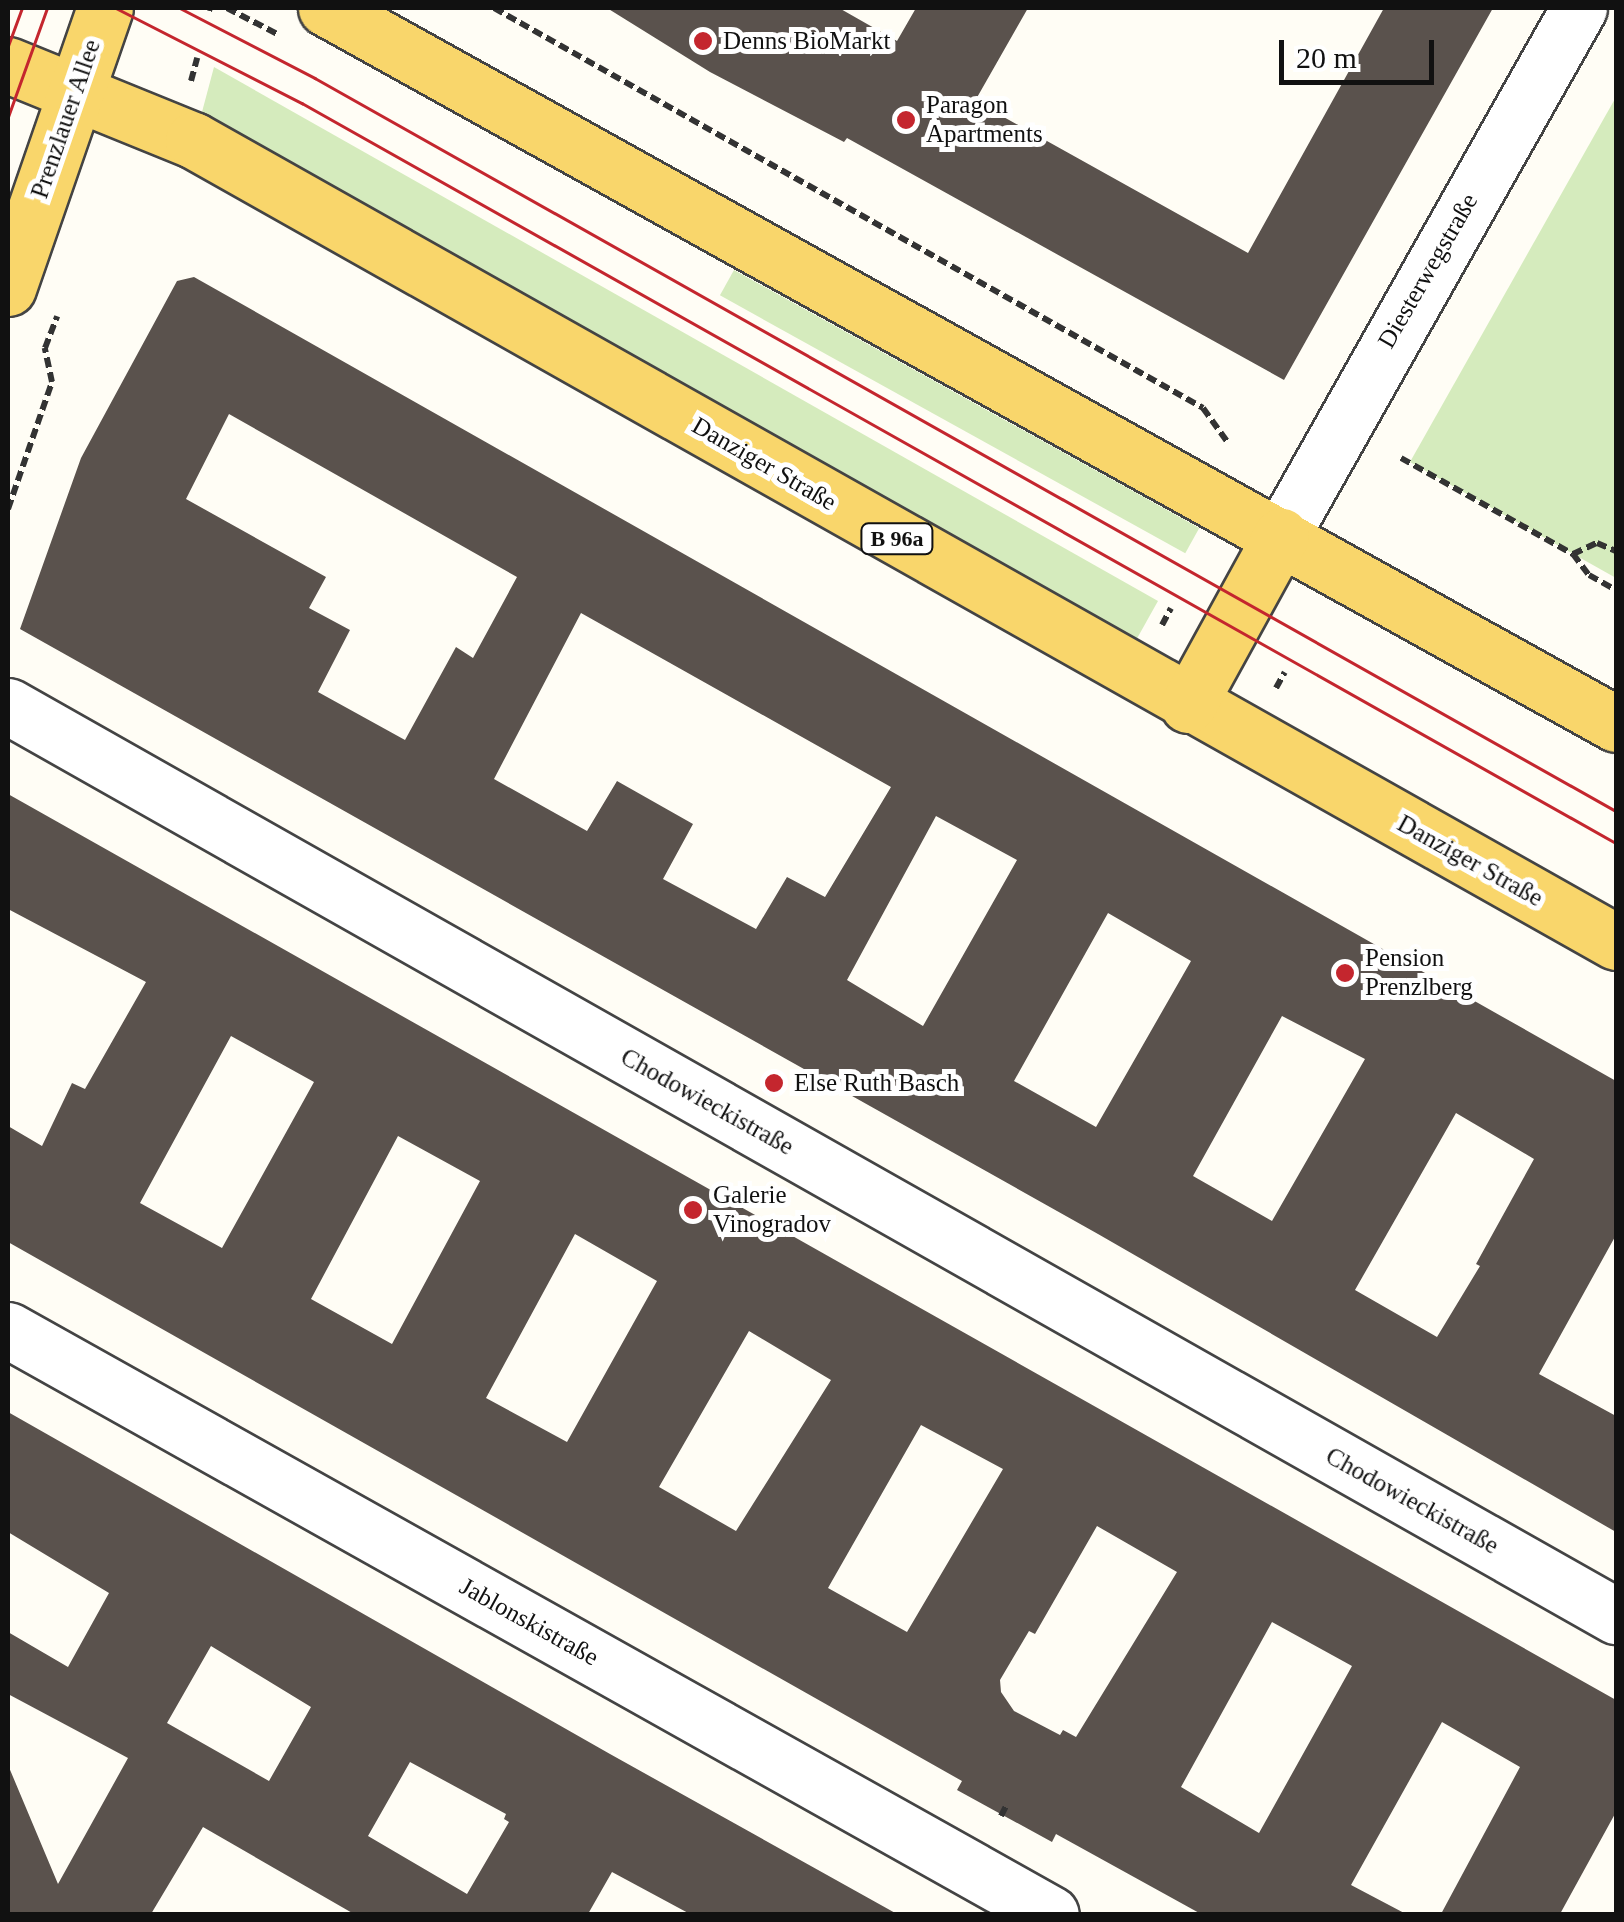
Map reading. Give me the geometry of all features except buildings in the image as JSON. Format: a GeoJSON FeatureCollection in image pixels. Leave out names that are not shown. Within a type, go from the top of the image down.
{"type":"FeatureCollection","features":[{"type":"Feature","properties":{"kind":"main road","name":"Prenzlauer Allee"},"geometry":{"type":"LineString","coordinates":[[8,288],[106,8]]}},
{"type":"Feature","properties":{"kind":"main road"},"geometry":{"type":"LineString","coordinates":[[307,24],[1281,536],[1616,724]]}},
{"type":"Feature","properties":{"kind":"main road","name":"Danziger Straße"},"geometry":{"type":"LineString","coordinates":[[8,65],[193,140],[1188,705],[1616,942]]}},
{"type":"Feature","properties":{"kind":"main road"},"geometry":{"type":"LineString","coordinates":[[1188,705],[1281,536]]}},
{"type":"Feature","properties":{"kind":"street","name":"Diesterwegstraße"},"geometry":{"type":"LineString","coordinates":[[1281,536],[1579,8]]}},
{"type":"Feature","properties":{"kind":"street","name":"Chodowieckistraße"},"geometry":{"type":"LineString","coordinates":[[8,706],[1616,1616]]}},
{"type":"Feature","properties":{"kind":"street","name":"Jablonskistraße"},"geometry":{"type":"LineString","coordinates":[[8,1330],[1051,1914]]}},
{"type":"Feature","properties":{"kind":"path"},"geometry":{"type":"LineString","coordinates":[[226,8],[307,24]]}},
{"type":"Feature","properties":{"kind":"path"},"geometry":{"type":"LineString","coordinates":[[494,8],[1203,408],[1233,450]]}},
{"type":"Feature","properties":{"kind":"path"},"geometry":{"type":"LineString","coordinates":[[8,509],[52,382],[45,348],[55,322]]}},
{"type":"Feature","properties":{"kind":"path"},"geometry":{"type":"LineString","coordinates":[[1401,458],[1573,554],[1590,574],[1616,590]]}},
{"type":"Feature","properties":{"kind":"path"},"geometry":{"type":"LineString","coordinates":[[1573,554],[1597,543],[1616,551]]}},
{"type":"Feature","properties":{"kind":"path"},"geometry":{"type":"LineString","coordinates":[[1001,1816],[1006,1806]]}},
{"type":"Feature","properties":{"kind":"green space"},"geometry":{"type":"Polygon","coordinates":[[[214,67],[1158,601],[1135,642],[223,126],[202,112],[214,67]]]}},
{"type":"Feature","properties":{"kind":"green space"},"geometry":{"type":"Polygon","coordinates":[[[1616,97],[1616,578],[1410,462],[1616,97]]]}},
{"type":"Feature","properties":{"kind":"green space"},"geometry":{"type":"Polygon","coordinates":[[[734,270],[1199,528],[1185,553],[720,295],[734,270]]]}},
{"type":"Feature","properties":{"kind":"tram line"},"geometry":{"type":"LineString","coordinates":[[8,46],[22,8]]}},
{"type":"Feature","properties":{"kind":"tram line"},"geometry":{"type":"LineString","coordinates":[[8,117],[47,8]]}},
{"type":"Feature","properties":{"kind":"tram line"},"geometry":{"type":"LineString","coordinates":[[116,8],[302,103],[1616,843]]}},
{"type":"Feature","properties":{"kind":"tram line"},"geometry":{"type":"LineString","coordinates":[[180,8],[315,78],[1616,811]]}},
{"type":"Feature","properties":{"kind":"place","name":"Denns BioMarkt"},"geometry":{"type":"Point","coordinates":[703,41]}},
{"type":"Feature","properties":{"kind":"place","name":"Paragon Apartments"},"geometry":{"type":"Point","coordinates":[906,120]}},
{"type":"Feature","properties":{"kind":"place","name":"Pension Prenzlberg"},"geometry":{"type":"Point","coordinates":[1345,973]}},
{"type":"Feature","properties":{"kind":"place","name":"Else Ruth Basch"},"geometry":{"type":"Point","coordinates":[774,1083]}},
{"type":"Feature","properties":{"kind":"place","name":"Galerie Vinogradov"},"geometry":{"type":"Point","coordinates":[693,1210]}}]}
